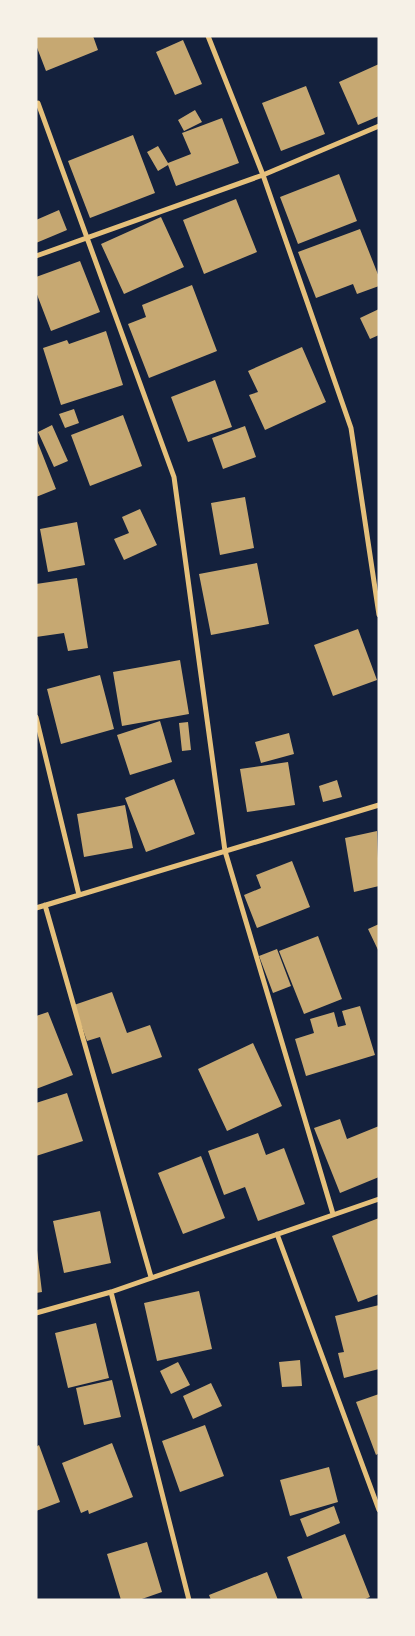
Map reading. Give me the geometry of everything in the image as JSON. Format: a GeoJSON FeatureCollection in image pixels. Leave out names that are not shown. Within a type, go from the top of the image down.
{"type":"FeatureCollection","features":[{"type":"Feature","properties":{"kind":"street"},"geometry":{"type":"LineString","coordinates":[[208,36],[263,175],[351,428],[379,615]]}},
{"type":"Feature","properties":{"kind":"street"},"geometry":{"type":"LineString","coordinates":[[38,103],[174,477],[225,851],[333,1214]]}},
{"type":"Feature","properties":{"kind":"street"},"geometry":{"type":"LineString","coordinates":[[36,256],[263,175],[379,126]]}},
{"type":"Feature","properties":{"kind":"street"},"geometry":{"type":"LineString","coordinates":[[36,717],[79,895]]}},
{"type":"Feature","properties":{"kind":"street"},"geometry":{"type":"LineString","coordinates":[[36,908],[379,805]]}},
{"type":"Feature","properties":{"kind":"street"},"geometry":{"type":"LineString","coordinates":[[45,905],[152,1277]]}},
{"type":"Feature","properties":{"kind":"street"},"geometry":{"type":"LineString","coordinates":[[36,1313],[111,1292],[379,1199]]}},
{"type":"Feature","properties":{"kind":"street"},"geometry":{"type":"LineString","coordinates":[[277,1234],[379,1510]]}},
{"type":"Feature","properties":{"kind":"street"},"geometry":{"type":"LineString","coordinates":[[111,1292],[189,1600]]}},
{"type":"Feature","properties":{"kind":"building"},"geometry":{"type":"Polygon","coordinates":[[[36,36],[93,36],[98,50],[46,71],[36,45],[36,36]]]}},
{"type":"Feature","properties":{"kind":"building"},"geometry":{"type":"Polygon","coordinates":[[[183,40],[202,84],[175,95],[156,52],[183,40]]]}},
{"type":"Feature","properties":{"kind":"building"},"geometry":{"type":"Polygon","coordinates":[[[379,64],[379,116],[358,125],[339,82],[379,64]]]}},
{"type":"Feature","properties":{"kind":"building"},"geometry":{"type":"Polygon","coordinates":[[[306,86],[325,134],[281,151],[262,103],[306,86]]]}},
{"type":"Feature","properties":{"kind":"building"},"geometry":{"type":"Polygon","coordinates":[[[195,110],[202,122],[184,131],[178,120],[195,110]]]}},
{"type":"Feature","properties":{"kind":"building"},"geometry":{"type":"Polygon","coordinates":[[[222,118],[239,163],[176,186],[168,165],[158,171],[147,152],[158,146],[168,163],[191,154],[182,133],[222,118]]]}},
{"type":"Feature","properties":{"kind":"building"},"geometry":{"type":"Polygon","coordinates":[[[133,135],[155,193],[90,218],[68,161],[133,135]]]}},
{"type":"Feature","properties":{"kind":"building"},"geometry":{"type":"Polygon","coordinates":[[[339,174],[357,221],[298,244],[280,197],[339,174]]]}},
{"type":"Feature","properties":{"kind":"building"},"geometry":{"type":"Polygon","coordinates":[[[236,199],[257,252],[204,274],[183,220],[236,199]]]}},
{"type":"Feature","properties":{"kind":"building"},"geometry":{"type":"Polygon","coordinates":[[[59,210],[67,230],[36,243],[36,220],[59,210]]]}},
{"type":"Feature","properties":{"kind":"building"},"geometry":{"type":"Polygon","coordinates":[[[161,217],[184,267],[124,294],[101,244],[161,217]]]}},
{"type":"Feature","properties":{"kind":"building"},"geometry":{"type":"Polygon","coordinates":[[[360,229],[379,277],[379,286],[357,294],[353,284],[316,298],[298,252],[360,229]]]}},
{"type":"Feature","properties":{"kind":"building"},"geometry":{"type":"Polygon","coordinates":[[[80,261],[100,312],[51,331],[36,292],[36,277],[80,261]]]}},
{"type":"Feature","properties":{"kind":"building"},"geometry":{"type":"Polygon","coordinates":[[[192,285],[217,351],[149,378],[128,324],[146,317],[142,305],[192,285]]]}},
{"type":"Feature","properties":{"kind":"building"},"geometry":{"type":"Polygon","coordinates":[[[379,309],[379,335],[370,339],[360,318],[379,309]]]}},
{"type":"Feature","properties":{"kind":"building"},"geometry":{"type":"Polygon","coordinates":[[[106,331],[123,385],[61,405],[43,348],[67,340],[69,344],[106,331]]]}},
{"type":"Feature","properties":{"kind":"building"},"geometry":{"type":"Polygon","coordinates":[[[302,347],[326,402],[265,430],[249,395],[258,392],[248,371],[302,347]]]}},
{"type":"Feature","properties":{"kind":"building"},"geometry":{"type":"Polygon","coordinates":[[[215,380],[232,427],[188,442],[171,397],[215,380]]]}},
{"type":"Feature","properties":{"kind":"building"},"geometry":{"type":"Polygon","coordinates":[[[74,409],[79,423],[65,428],[59,414],[74,409]]]}},
{"type":"Feature","properties":{"kind":"building"},"geometry":{"type":"Polygon","coordinates":[[[123,415],[142,466],[90,486],[71,435],[123,415]]]}},
{"type":"Feature","properties":{"kind":"building"},"geometry":{"type":"Polygon","coordinates":[[[52,425],[68,461],[54,467],[38,432],[52,425]]]}},
{"type":"Feature","properties":{"kind":"building"},"geometry":{"type":"Polygon","coordinates":[[[245,426],[256,457],[223,469],[212,438],[245,426]]]}},
{"type":"Feature","properties":{"kind":"building"},"geometry":{"type":"Polygon","coordinates":[[[36,438],[56,489],[36,497],[36,438]]]}},
{"type":"Feature","properties":{"kind":"building"},"geometry":{"type":"Polygon","coordinates":[[[245,497],[254,548],[220,555],[211,503],[245,497]]]}},
{"type":"Feature","properties":{"kind":"building"},"geometry":{"type":"Polygon","coordinates":[[[140,509],[157,545],[124,560],[114,539],[129,533],[122,517],[140,509]]]}},
{"type":"Feature","properties":{"kind":"building"},"geometry":{"type":"Polygon","coordinates":[[[77,522],[85,565],[48,572],[40,529],[77,522]]]}},
{"type":"Feature","properties":{"kind":"building"},"geometry":{"type":"Polygon","coordinates":[[[257,563],[269,624],[211,635],[199,574],[257,563]]]}},
{"type":"Feature","properties":{"kind":"building"},"geometry":{"type":"Polygon","coordinates":[[[77,578],[88,648],[68,651],[64,633],[36,637],[36,584],[77,578]]]}},
{"type":"Feature","properties":{"kind":"building"},"geometry":{"type":"Polygon","coordinates":[[[358,629],[377,680],[333,696],[314,645],[358,629]]]}},
{"type":"Feature","properties":{"kind":"building"},"geometry":{"type":"Polygon","coordinates":[[[180,660],[189,714],[122,726],[113,672],[180,660]]]}},
{"type":"Feature","properties":{"kind":"building"},"geometry":{"type":"Polygon","coordinates":[[[100,675],[114,729],[61,744],[47,689],[100,675]]]}},
{"type":"Feature","properties":{"kind":"building"},"geometry":{"type":"Polygon","coordinates":[[[160,721],[172,762],[130,775],[117,735],[160,721]]]}},
{"type":"Feature","properties":{"kind":"building"},"geometry":{"type":"Polygon","coordinates":[[[188,722],[191,750],[182,751],[179,723],[188,722]]]}},
{"type":"Feature","properties":{"kind":"building"},"geometry":{"type":"Polygon","coordinates":[[[289,733],[294,754],[261,763],[255,742],[289,733]]]}},
{"type":"Feature","properties":{"kind":"building"},"geometry":{"type":"Polygon","coordinates":[[[288,762],[295,805],[247,812],[240,769],[288,762]]]}},
{"type":"Feature","properties":{"kind":"building"},"geometry":{"type":"Polygon","coordinates":[[[174,779],[195,834],[146,852],[125,798],[174,779]]]}},
{"type":"Feature","properties":{"kind":"building"},"geometry":{"type":"Polygon","coordinates":[[[337,780],[342,797],[323,802],[319,786],[337,780]]]}},
{"type":"Feature","properties":{"kind":"building"},"geometry":{"type":"Polygon","coordinates":[[[125,805],[133,848],[84,857],[77,814],[125,805]]]}},
{"type":"Feature","properties":{"kind":"building"},"geometry":{"type":"Polygon","coordinates":[[[377,831],[379,886],[354,892],[345,838],[377,831]]]}},
{"type":"Feature","properties":{"kind":"building"},"geometry":{"type":"Polygon","coordinates":[[[292,861],[310,907],[257,928],[244,895],[261,888],[256,875],[292,861]]]}},
{"type":"Feature","properties":{"kind":"building"},"geometry":{"type":"Polygon","coordinates":[[[379,924],[379,952],[368,929],[379,924]]]}},
{"type":"Feature","properties":{"kind":"building"},"geometry":{"type":"Polygon","coordinates":[[[318,936],[342,999],[304,1014],[279,951],[318,936]]]}},
{"type":"Feature","properties":{"kind":"building"},"geometry":{"type":"Polygon","coordinates":[[[277,949],[291,986],[273,993],[259,956],[277,949]]]}},
{"type":"Feature","properties":{"kind":"building"},"geometry":{"type":"Polygon","coordinates":[[[112,992],[127,1033],[150,1025],[162,1057],[112,1074],[100,1037],[87,1041],[74,1005],[112,992]]]}},
{"type":"Feature","properties":{"kind":"building"},"geometry":{"type":"Polygon","coordinates":[[[360,1006],[375,1055],[306,1076],[295,1039],[314,1033],[310,1019],[334,1012],[338,1027],[346,1025],[342,1011],[360,1006]]]}},
{"type":"Feature","properties":{"kind":"building"},"geometry":{"type":"Polygon","coordinates":[[[48,1012],[73,1075],[36,1089],[36,1016],[48,1012]]]}},
{"type":"Feature","properties":{"kind":"building"},"geometry":{"type":"Polygon","coordinates":[[[253,1043],[282,1106],[227,1131],[198,1069],[253,1043]]]}},
{"type":"Feature","properties":{"kind":"building"},"geometry":{"type":"Polygon","coordinates":[[[67,1093],[83,1141],[36,1156],[36,1103],[67,1093]]]}},
{"type":"Feature","properties":{"kind":"building"},"geometry":{"type":"Polygon","coordinates":[[[340,1119],[347,1139],[379,1126],[379,1177],[340,1193],[314,1128],[340,1119]]]}},
{"type":"Feature","properties":{"kind":"building"},"geometry":{"type":"Polygon","coordinates":[[[258,1133],[266,1155],[284,1148],[305,1204],[258,1221],[245,1187],[224,1195],[208,1151],[258,1133]]]}},
{"type":"Feature","properties":{"kind":"building"},"geometry":{"type":"Polygon","coordinates":[[[201,1156],[225,1218],[183,1234],[158,1173],[201,1156]]]}},
{"type":"Feature","properties":{"kind":"building"},"geometry":{"type":"Polygon","coordinates":[[[100,1211],[111,1263],[64,1273],[53,1221],[100,1211]]]}},
{"type":"Feature","properties":{"kind":"building"},"geometry":{"type":"Polygon","coordinates":[[[379,1218],[379,1294],[358,1302],[332,1236],[379,1218]]]}},
{"type":"Feature","properties":{"kind":"building"},"geometry":{"type":"Polygon","coordinates":[[[36,1242],[42,1292],[36,1293],[36,1242]]]}},
{"type":"Feature","properties":{"kind":"building"},"geometry":{"type":"Polygon","coordinates":[[[199,1291],[212,1349],[157,1361],[144,1303],[199,1291]]]}},
{"type":"Feature","properties":{"kind":"building"},"geometry":{"type":"Polygon","coordinates":[[[379,1305],[379,1369],[344,1378],[338,1353],[344,1352],[335,1316],[379,1305]]]}},
{"type":"Feature","properties":{"kind":"building"},"geometry":{"type":"Polygon","coordinates":[[[96,1323],[109,1378],[68,1388],[55,1333],[96,1323]]]}},
{"type":"Feature","properties":{"kind":"building"},"geometry":{"type":"Polygon","coordinates":[[[300,1360],[302,1386],[282,1387],[279,1362],[300,1360]]]}},
{"type":"Feature","properties":{"kind":"building"},"geometry":{"type":"Polygon","coordinates":[[[178,1362],[190,1385],[171,1394],[160,1371],[178,1362]]]}},
{"type":"Feature","properties":{"kind":"building"},"geometry":{"type":"Polygon","coordinates":[[[112,1380],[121,1417],[84,1425],[76,1388],[112,1380]]]}},
{"type":"Feature","properties":{"kind":"building"},"geometry":{"type":"Polygon","coordinates":[[[211,1383],[222,1406],[193,1419],[183,1396],[211,1383]]]}},
{"type":"Feature","properties":{"kind":"building"},"geometry":{"type":"Polygon","coordinates":[[[379,1394],[379,1453],[376,1455],[356,1402],[379,1394]]]}},
{"type":"Feature","properties":{"kind":"building"},"geometry":{"type":"Polygon","coordinates":[[[205,1425],[224,1476],[180,1492],[162,1441],[205,1425]]]}},
{"type":"Feature","properties":{"kind":"building"},"geometry":{"type":"Polygon","coordinates":[[[112,1443],[133,1497],[89,1514],[88,1510],[81,1513],[62,1463],[112,1443]]]}},
{"type":"Feature","properties":{"kind":"building"},"geometry":{"type":"Polygon","coordinates":[[[39,1445],[60,1502],[36,1511],[36,1447],[39,1445]]]}},
{"type":"Feature","properties":{"kind":"building"},"geometry":{"type":"Polygon","coordinates":[[[329,1467],[338,1502],[290,1516],[280,1480],[329,1467]]]}},
{"type":"Feature","properties":{"kind":"building"},"geometry":{"type":"Polygon","coordinates":[[[334,1506],[340,1523],[307,1537],[300,1519],[334,1506]]]}},
{"type":"Feature","properties":{"kind":"building"},"geometry":{"type":"Polygon","coordinates":[[[345,1534],[370,1597],[363,1600],[303,1600],[287,1557],[345,1534]]]}},
{"type":"Feature","properties":{"kind":"building"},"geometry":{"type":"Polygon","coordinates":[[[147,1542],[162,1592],[139,1600],[121,1600],[107,1554],[147,1542]]]}},
{"type":"Feature","properties":{"kind":"building"},"geometry":{"type":"Polygon","coordinates":[[[267,1572],[278,1600],[211,1600],[209,1595],[267,1572]]]}}]}
